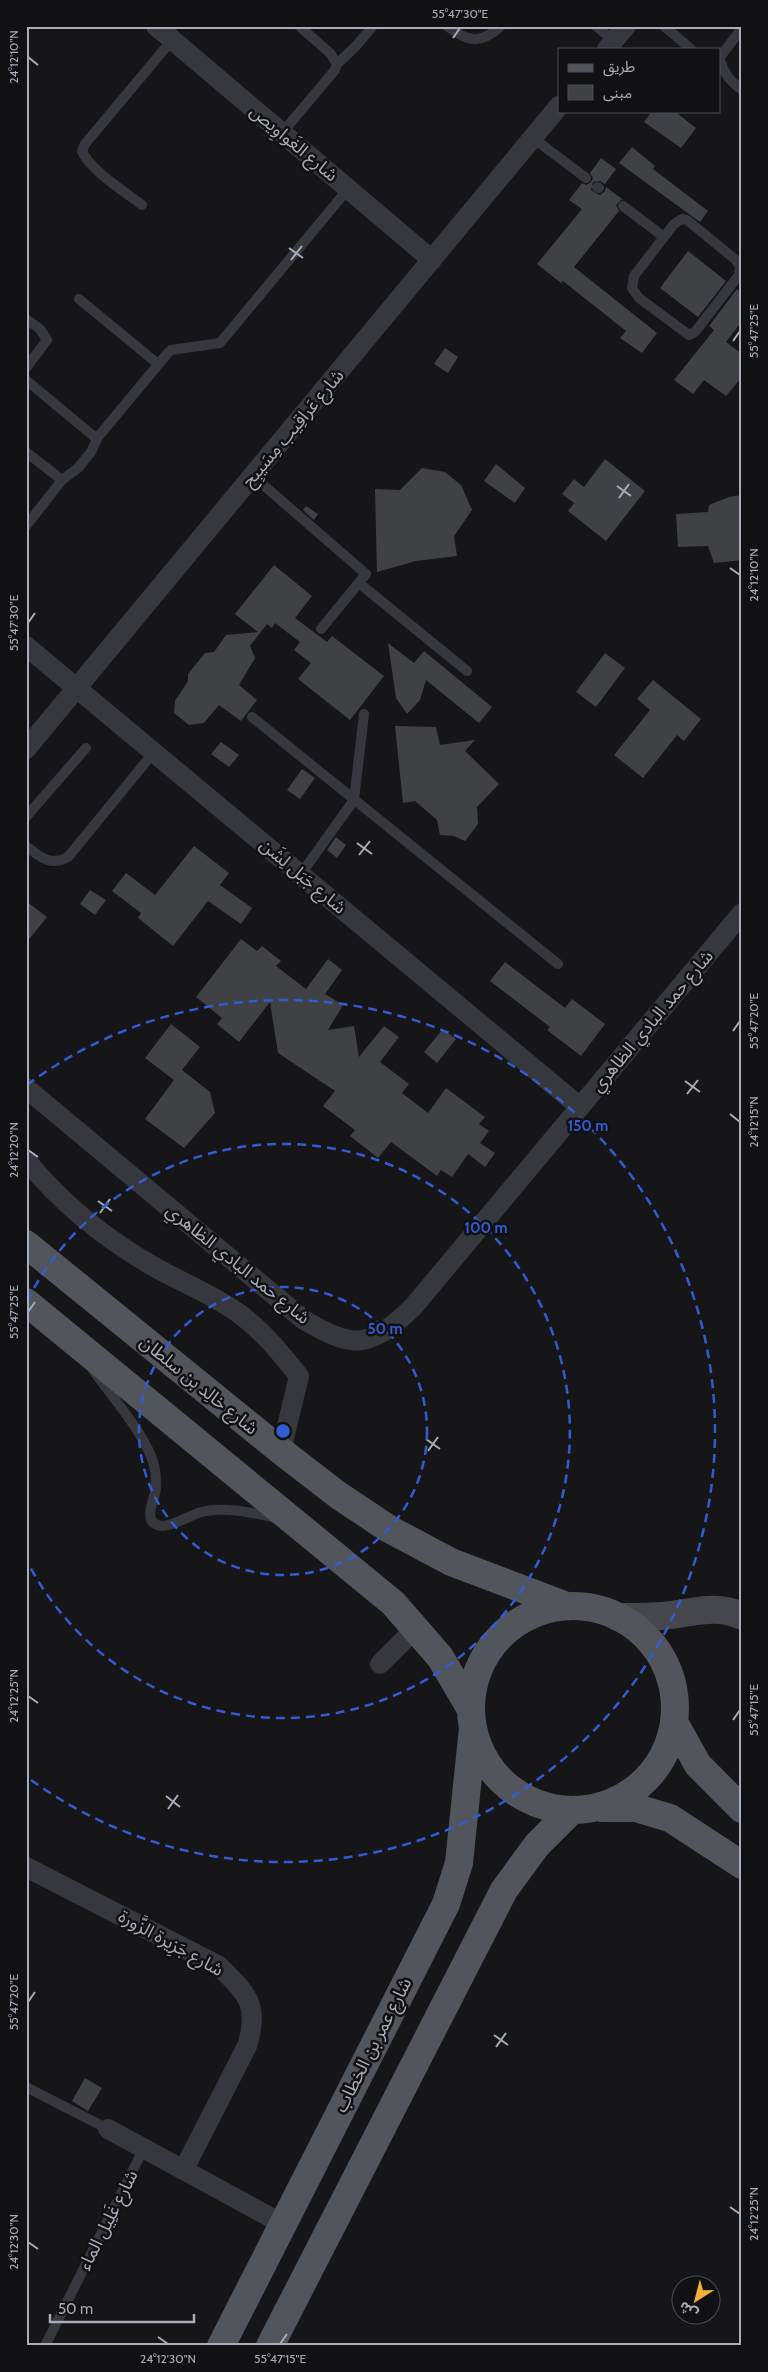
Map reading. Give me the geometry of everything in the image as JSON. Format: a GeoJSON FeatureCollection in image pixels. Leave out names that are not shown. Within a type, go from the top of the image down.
{"type":"FeatureCollection","features":[{"type":"Feature","properties":{"kind":"main road","name":"شارع خالِد بن سلطان"},"geometry":{"type":"LineString","coordinates":[[26,1244],[281,1452],[338,1495],[389,1529],[451,1562],[567,1606]]}},
{"type":"Feature","properties":{"kind":"main road"},"geometry":{"type":"LineString","coordinates":[[26,1302],[393,1603],[440,1657],[472,1718],[482,1754],[498,1777],[512,1789],[545,1806],[583,1809],[636,1808],[652,1811],[670,1818],[739,1864]]}},
{"type":"Feature","properties":{"kind":"main road"},"geometry":{"type":"LineString","coordinates":[[567,1606],[594,1608],[618,1616],[662,1616],[707,1609],[732,1611],[742,1616]]}},
{"type":"Feature","properties":{"kind":"main road","name":"شارع عمر بن الخطاب"},"geometry":{"type":"LineString","coordinates":[[221,2346],[446,1904],[459,1863],[475,1677],[488,1649],[510,1627],[537,1612],[567,1606]]}},
{"type":"Feature","properties":{"kind":"main road"},"geometry":{"type":"LineString","coordinates":[[270,2346],[504,1890],[537,1845],[583,1809],[617,1800],[631,1791],[655,1768],[668,1747],[674,1722],[674,1697],[668,1672],[657,1650],[645,1637],[618,1616]]}},
{"type":"Feature","properties":{"kind":"main road"},"geometry":{"type":"LineString","coordinates":[[674,1722],[698,1765],[742,1809]]}},
{"type":"Feature","properties":{"kind":"street","name":"شارع الغَواوِيص"},"geometry":{"type":"LineString","coordinates":[[156,26],[432,260]]}},
{"type":"Feature","properties":{"kind":"street","name":"شارع عَراقِيب مِسَيبِح"},"geometry":{"type":"LineString","coordinates":[[26,749],[558,107]]}},
{"type":"Feature","properties":{"kind":"street","name":"شارع جَبَل لِشَن"},"geometry":{"type":"LineString","coordinates":[[26,646],[580,1107]]}},
{"type":"Feature","properties":{"kind":"street","name":"شارع حمد البادي الظاهري"},"geometry":{"type":"LineString","coordinates":[[26,1088],[304,1320],[333,1337],[354,1341],[374,1338],[393,1326],[413,1307],[742,913]]}},
{"type":"Feature","properties":{"kind":"street"},"geometry":{"type":"LineString","coordinates":[[26,1160],[43,1180],[88,1222],[150,1264],[240,1314],[265,1335],[298,1376],[281,1452]]}},
{"type":"Feature","properties":{"kind":"street"},"geometry":{"type":"LineString","coordinates":[[380,1664],[416,1628]]}},
{"type":"Feature","properties":{"kind":"street","name":"شارع جَزِيرة الزَّورة"},"geometry":{"type":"LineString","coordinates":[[26,1867],[219,1966],[241,1987],[252,2008],[253,2027],[247,2046],[184,2169]]}},
{"type":"Feature","properties":{"kind":"street","name":"شارع غَلِيل الماء"},"geometry":{"type":"LineString","coordinates":[[108,2129],[283,2224]]}},
{"type":"Feature","properties":{"kind":"lane"},"geometry":{"type":"LineString","coordinates":[[299,26],[330,52],[337,64]]}},
{"type":"Feature","properties":{"kind":"lane"},"geometry":{"type":"LineString","coordinates":[[282,134],[337,64],[373,26]]}},
{"type":"Feature","properties":{"kind":"lane"},"geometry":{"type":"LineString","coordinates":[[447,26],[462,37],[472,40],[483,38],[501,26]]}},
{"type":"Feature","properties":{"kind":"lane"},"geometry":{"type":"LineString","coordinates":[[596,26],[615,39]]}},
{"type":"Feature","properties":{"kind":"lane"},"geometry":{"type":"LineString","coordinates":[[664,26],[690,48]]}},
{"type":"Feature","properties":{"kind":"lane"},"geometry":{"type":"LineString","coordinates":[[742,28],[720,57],[722,72],[742,90]]}},
{"type":"Feature","properties":{"kind":"lane"},"geometry":{"type":"LineString","coordinates":[[142,205],[95,168],[84,157],[82,151],[85,144],[172,40]]}},
{"type":"Feature","properties":{"kind":"lane"},"geometry":{"type":"LineString","coordinates":[[533,138],[586,178]]}},
{"type":"Feature","properties":{"kind":"lane"},"geometry":{"type":"LineString","coordinates":[[26,526],[62,480],[78,468],[97,440],[171,350],[220,343],[348,189]]}},
{"type":"Feature","properties":{"kind":"lane"},"geometry":{"type":"LineString","coordinates":[[623,206],[664,237]]}},
{"type":"Feature","properties":{"kind":"lane"},"geometry":{"type":"LineString","coordinates":[[687,220],[739,263],[739,274],[692,334],[686,334],[639,298],[632,288],[634,276],[664,237],[678,221],[687,220]]}},
{"type":"Feature","properties":{"kind":"lane"},"geometry":{"type":"LineString","coordinates":[[79,299],[158,364]]}},
{"type":"Feature","properties":{"kind":"lane"},"geometry":{"type":"LineString","coordinates":[[26,319],[46,336],[46,340],[26,368]]}},
{"type":"Feature","properties":{"kind":"lane"},"geometry":{"type":"LineString","coordinates":[[26,380],[97,440]]}},
{"type":"Feature","properties":{"kind":"lane"},"geometry":{"type":"LineString","coordinates":[[26,452],[62,480]]}},
{"type":"Feature","properties":{"kind":"lane"},"geometry":{"type":"LineString","coordinates":[[253,476],[366,574],[320,629]]}},
{"type":"Feature","properties":{"kind":"lane"},"geometry":{"type":"LineString","coordinates":[[359,583],[467,671]]}},
{"type":"Feature","properties":{"kind":"lane"},"geometry":{"type":"LineString","coordinates":[[301,874],[354,800],[364,714]]}},
{"type":"Feature","properties":{"kind":"lane"},"geometry":{"type":"LineString","coordinates":[[252,717],[558,964]]}},
{"type":"Feature","properties":{"kind":"lane"},"geometry":{"type":"LineString","coordinates":[[26,817],[86,748]]}},
{"type":"Feature","properties":{"kind":"lane"},"geometry":{"type":"LineString","coordinates":[[26,846],[47,861],[58,862],[68,857],[154,752]]}},
{"type":"Feature","properties":{"kind":"lane"},"geometry":{"type":"LineString","coordinates":[[69,1337],[140,1437],[152,1458],[156,1479],[150,1512],[152,1521],[166,1526],[195,1514],[222,1510],[260,1514],[298,1526]]}},
{"type":"Feature","properties":{"kind":"lane"},"geometry":{"type":"LineString","coordinates":[[26,2086],[108,2129]]}},
{"type":"Feature","properties":{"kind":"lane","name":"شارع غَلِيل الماء"},"geometry":{"type":"LineString","coordinates":[[45,2346],[144,2148]]}},
{"type":"Feature","properties":{"kind":"building"},"geometry":{"type":"Polygon","coordinates":[[[651,112],[675,112],[696,128],[681,148],[644,122],[651,112]]]}},
{"type":"Feature","properties":{"kind":"building"},"geometry":{"type":"Polygon","coordinates":[[[632,147],[655,166],[653,169],[708,211],[700,222],[619,163],[632,147]]]}},
{"type":"Feature","properties":{"kind":"building"},"geometry":{"type":"Polygon","coordinates":[[[601,158],[616,169],[605,184],[600,181],[593,182],[591,190],[600,195],[605,191],[606,187],[622,199],[616,205],[619,211],[574,267],[657,333],[642,353],[620,338],[626,331],[563,281],[561,283],[537,264],[582,209],[569,200],[582,183],[586,185],[591,182],[593,178],[590,173],[601,158]]]}},
{"type":"Feature","properties":{"kind":"building"},"geometry":{"type":"Polygon","coordinates":[[[688,251],[726,281],[698,317],[660,288],[688,251]]]}},
{"type":"Feature","properties":{"kind":"building"},"geometry":{"type":"Polygon","coordinates":[[[737,289],[742,293],[742,321],[726,342],[742,354],[742,377],[726,396],[704,380],[693,394],[674,380],[714,330],[709,326],[737,289]]]}},
{"type":"Feature","properties":{"kind":"building"},"geometry":{"type":"Polygon","coordinates":[[[445,348],[458,357],[448,373],[434,364],[445,348]]]}},
{"type":"Feature","properties":{"kind":"building"},"geometry":{"type":"Polygon","coordinates":[[[605,459],[645,491],[606,541],[568,511],[574,503],[562,494],[574,479],[584,487],[605,459]]]}},
{"type":"Feature","properties":{"kind":"building"},"geometry":{"type":"Polygon","coordinates":[[[496,464],[525,488],[515,503],[484,481],[496,464]]]}},
{"type":"Feature","properties":{"kind":"building"},"geometry":{"type":"Polygon","coordinates":[[[422,468],[445,472],[461,485],[472,510],[454,536],[457,556],[416,561],[377,572],[375,489],[400,490],[422,468]]]}},
{"type":"Feature","properties":{"kind":"building"},"geometry":{"type":"Polygon","coordinates":[[[742,495],[742,560],[714,563],[708,546],[678,547],[676,514],[708,512],[709,505],[729,497],[742,495]]]}},
{"type":"Feature","properties":{"kind":"building"},"geometry":{"type":"Polygon","coordinates":[[[306,506],[318,514],[314,520],[303,510],[306,506]]]}},
{"type":"Feature","properties":{"kind":"building"},"geometry":{"type":"Polygon","coordinates":[[[274,565],[312,596],[295,618],[327,642],[332,636],[384,676],[350,720],[298,679],[311,663],[294,650],[300,642],[275,623],[272,628],[267,624],[250,646],[255,658],[239,685],[257,700],[241,721],[219,705],[204,723],[189,725],[174,713],[175,701],[188,681],[188,674],[205,653],[214,652],[226,635],[258,632],[235,614],[274,565]]]}},
{"type":"Feature","properties":{"kind":"building"},"geometry":{"type":"Polygon","coordinates":[[[388,643],[414,663],[424,651],[492,707],[479,723],[426,680],[420,700],[407,714],[396,698],[388,643]]]}},
{"type":"Feature","properties":{"kind":"building"},"geometry":{"type":"Polygon","coordinates":[[[605,653],[625,668],[596,707],[576,692],[605,653]]]}},
{"type":"Feature","properties":{"kind":"building"},"geometry":{"type":"Polygon","coordinates":[[[653,680],[701,719],[684,741],[677,735],[643,778],[614,755],[650,710],[637,699],[653,680]]]}},
{"type":"Feature","properties":{"kind":"building"},"geometry":{"type":"Polygon","coordinates":[[[395,726],[436,727],[440,745],[475,740],[465,751],[499,784],[477,807],[478,824],[465,841],[454,836],[440,835],[437,820],[415,801],[403,803],[395,726]]]}},
{"type":"Feature","properties":{"kind":"building"},"geometry":{"type":"Polygon","coordinates":[[[221,742],[239,755],[229,767],[211,754],[221,742]]]}},
{"type":"Feature","properties":{"kind":"building"},"geometry":{"type":"Polygon","coordinates":[[[302,769],[315,778],[300,799],[287,790],[302,769]]]}},
{"type":"Feature","properties":{"kind":"building"},"geometry":{"type":"Polygon","coordinates":[[[336,837],[346,845],[337,858],[327,850],[336,837]]]}},
{"type":"Feature","properties":{"kind":"building"},"geometry":{"type":"Polygon","coordinates":[[[194,846],[229,873],[220,885],[252,908],[241,924],[208,901],[173,946],[138,918],[141,913],[112,891],[126,873],[155,895],[194,846]]]}},
{"type":"Feature","properties":{"kind":"building"},"geometry":{"type":"Polygon","coordinates":[[[90,890],[106,900],[95,915],[80,904],[90,890]]]}},
{"type":"Feature","properties":{"kind":"building"},"geometry":{"type":"Polygon","coordinates":[[[26,901],[47,917],[26,943],[26,901]]]}},
{"type":"Feature","properties":{"kind":"building"},"geometry":{"type":"Polygon","coordinates":[[[241,939],[257,951],[262,946],[281,961],[276,966],[306,989],[328,959],[342,970],[325,994],[343,1005],[328,1030],[354,1026],[359,1057],[384,1026],[399,1037],[380,1062],[409,1084],[402,1093],[428,1113],[446,1088],[485,1117],[479,1124],[489,1131],[480,1143],[495,1153],[485,1167],[468,1154],[452,1177],[441,1170],[437,1176],[391,1142],[378,1158],[350,1136],[355,1130],[323,1106],[335,1091],[278,1053],[270,1002],[239,1042],[217,1024],[222,1018],[196,997],[241,939]]]}},
{"type":"Feature","properties":{"kind":"building"},"geometry":{"type":"Polygon","coordinates":[[[505,962],[565,1008],[572,999],[605,1024],[581,1056],[547,1030],[550,1027],[490,981],[505,962]]]}},
{"type":"Feature","properties":{"kind":"building"},"geometry":{"type":"Polygon","coordinates":[[[171,1024],[200,1047],[182,1070],[210,1092],[215,1113],[184,1148],[145,1119],[174,1080],[145,1058],[171,1024]]]}},
{"type":"Feature","properties":{"kind":"building"},"geometry":{"type":"Polygon","coordinates":[[[443,1029],[456,1039],[437,1063],[424,1052],[443,1029]]]}},
{"type":"Feature","properties":{"kind":"building"},"geometry":{"type":"Polygon","coordinates":[[[85,2078],[102,2088],[88,2111],[72,2101],[85,2078]]]}}]}
